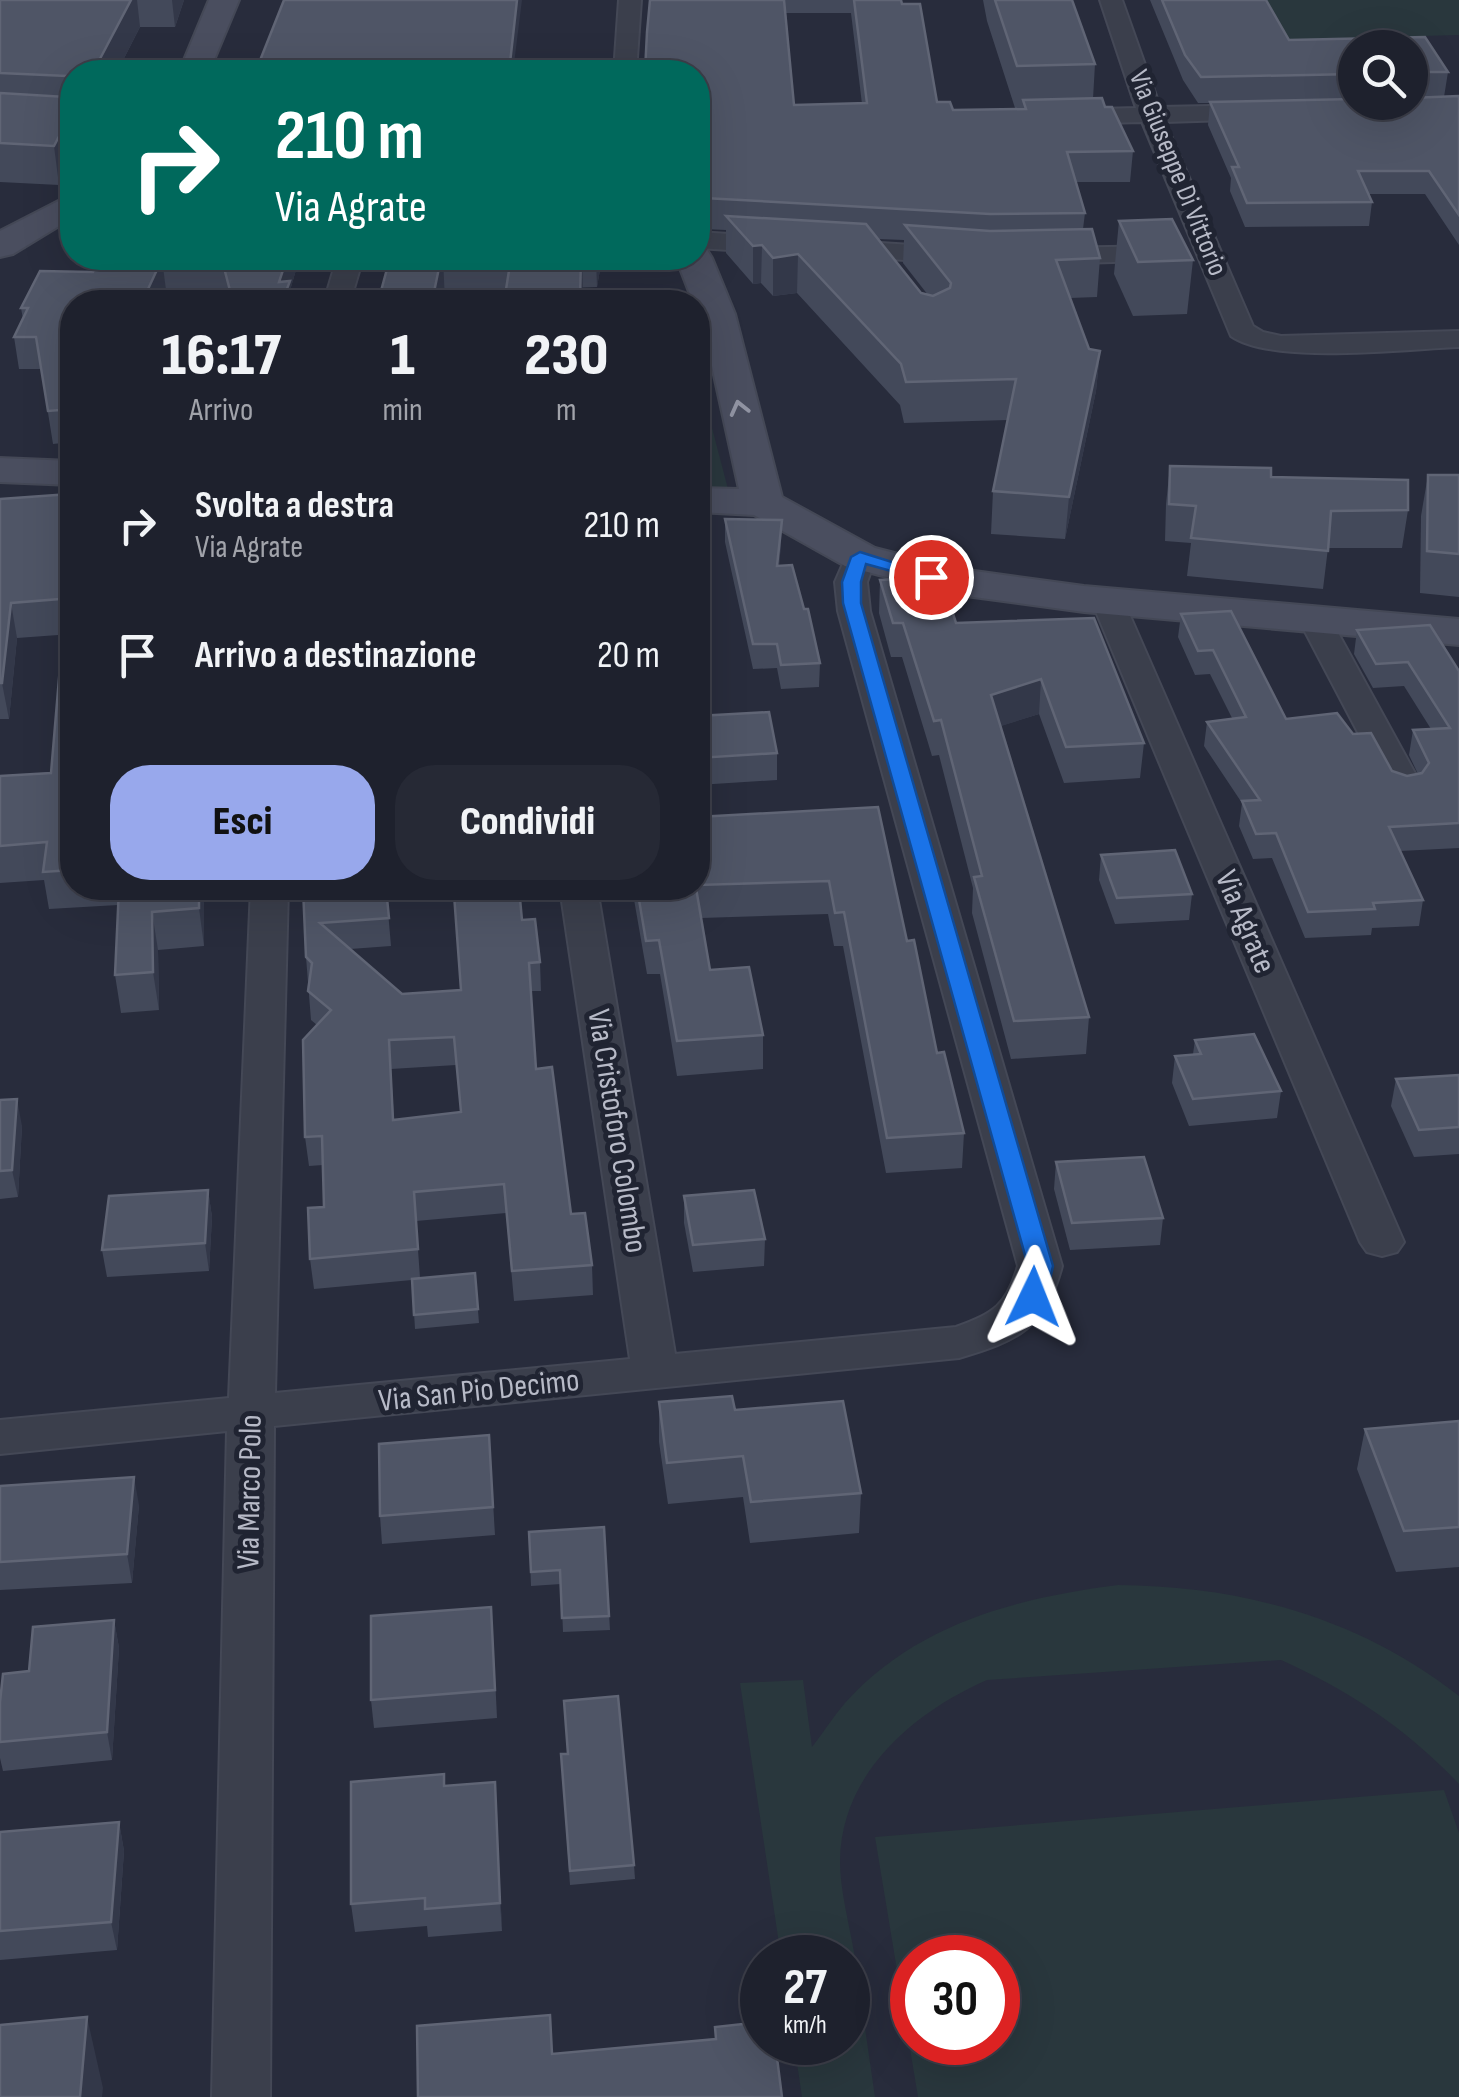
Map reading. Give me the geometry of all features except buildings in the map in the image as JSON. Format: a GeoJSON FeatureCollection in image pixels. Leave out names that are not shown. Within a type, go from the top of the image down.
{"type":"FeatureCollection","features":[{"type":"Feature","properties":{"kind":"street"},"geometry":{"type":"LineString","coordinates":[[199,60],[224,0]]}},
{"type":"Feature","properties":{"kind":"street"},"geometry":{"type":"LineString","coordinates":[[626,60],[630,0]]}},
{"type":"Feature","properties":{"kind":"street","name":"Via Giuseppe Di Vittorio"},"geometry":{"type":"LineString","coordinates":[[1111,0],[1150,114],[1241,330],[1254,339],[1282,344],[1459,339]]}},
{"type":"Feature","properties":{"kind":"street"},"geometry":{"type":"LineString","coordinates":[[1032,118],[1286,111]]}},
{"type":"Feature","properties":{"kind":"street"},"geometry":{"type":"LineString","coordinates":[[0,246],[60,211]]}},
{"type":"Feature","properties":{"kind":"street"},"geometry":{"type":"LineString","coordinates":[[710,241],[988,258]]}},
{"type":"Feature","properties":{"kind":"street"},"geometry":{"type":"LineString","coordinates":[[875,250],[898,280]]}},
{"type":"Feature","properties":{"kind":"street"},"geometry":{"type":"LineString","coordinates":[[1025,257],[1210,254]]}},
{"type":"Feature","properties":{"kind":"street"},"geometry":{"type":"LineString","coordinates":[[710,299],[763,503]]}},
{"type":"Feature","properties":{"kind":"street"},"geometry":{"type":"LineString","coordinates":[[0,470],[60,473]]}},
{"type":"Feature","properties":{"kind":"street"},"geometry":{"type":"LineString","coordinates":[[710,501],[763,503],[860,557],[951,581],[1108,602],[1459,632]]}},
{"type":"Feature","properties":{"kind":"street","name":"Via San Pio Decimo"},"geometry":{"type":"LineString","coordinates":[[0,1437],[958,1342],[1005,1327],[1033,1297],[1040,1266],[854,611],[852,582],[860,557]]}},
{"type":"Feature","properties":{"kind":"street","name":"Via Agrate"},"geometry":{"type":"LineString","coordinates":[[1108,602],[1382,1242]]}},
{"type":"Feature","properties":{"kind":"street"},"geometry":{"type":"LineString","coordinates":[[1314,620],[1404,786]]}},
{"type":"Feature","properties":{"kind":"street","name":"Via Marco Polo"},"geometry":{"type":"LineString","coordinates":[[241,2097],[252,1414],[270,900]]}},
{"type":"Feature","properties":{"kind":"street","name":"Via Cristoforo Colombo"},"geometry":{"type":"LineString","coordinates":[[580,900],[655,1374]]}},
{"type":"Feature","properties":{"kind":"shaded area"},"geometry":{"type":"Polygon","coordinates":[[[1254,0],[1459,0],[1459,35],[1428,36],[1428,30],[1338,30],[1338,38],[1275,40],[1254,0]]]}},
{"type":"Feature","properties":{"kind":"shaded area"},"geometry":{"type":"Polygon","coordinates":[[[710,420],[728,489],[710,488],[710,420]]]}},
{"type":"Feature","properties":{"kind":"shaded area"},"geometry":{"type":"Polygon","coordinates":[[[1118,1585],[1164,1587],[1255,1600],[1341,1627],[1382,1646],[1459,1696],[1459,1784],[1376,1713],[1281,1660],[987,1680],[933,1709],[909,1728],[868,1773],[853,1800],[840,1861],[851,1935],[778,1935],[740,1683],[803,1680],[812,1747],[845,1703],[903,1653],[970,1619],[1118,1585]]]}},
{"type":"Feature","properties":{"kind":"shaded area"},"geometry":{"type":"Polygon","coordinates":[[[1444,1790],[1459,1833],[1459,2097],[918,2097],[913,2065],[1020,2065],[1020,1935],[891,1935],[875,1837],[1444,1790]]]}},
{"type":"Feature","properties":{"kind":"shaded area"},"geometry":{"type":"Polygon","coordinates":[[[870,2062],[875,2097],[802,2097],[797,2065],[870,2062]]]}},
{"type":"Feature","properties":{"kind":"route"},"geometry":{"type":"LineString","coordinates":[[931,577],[860,557],[852,582],[852,603],[1040,1266],[1033,1297]]}}]}
